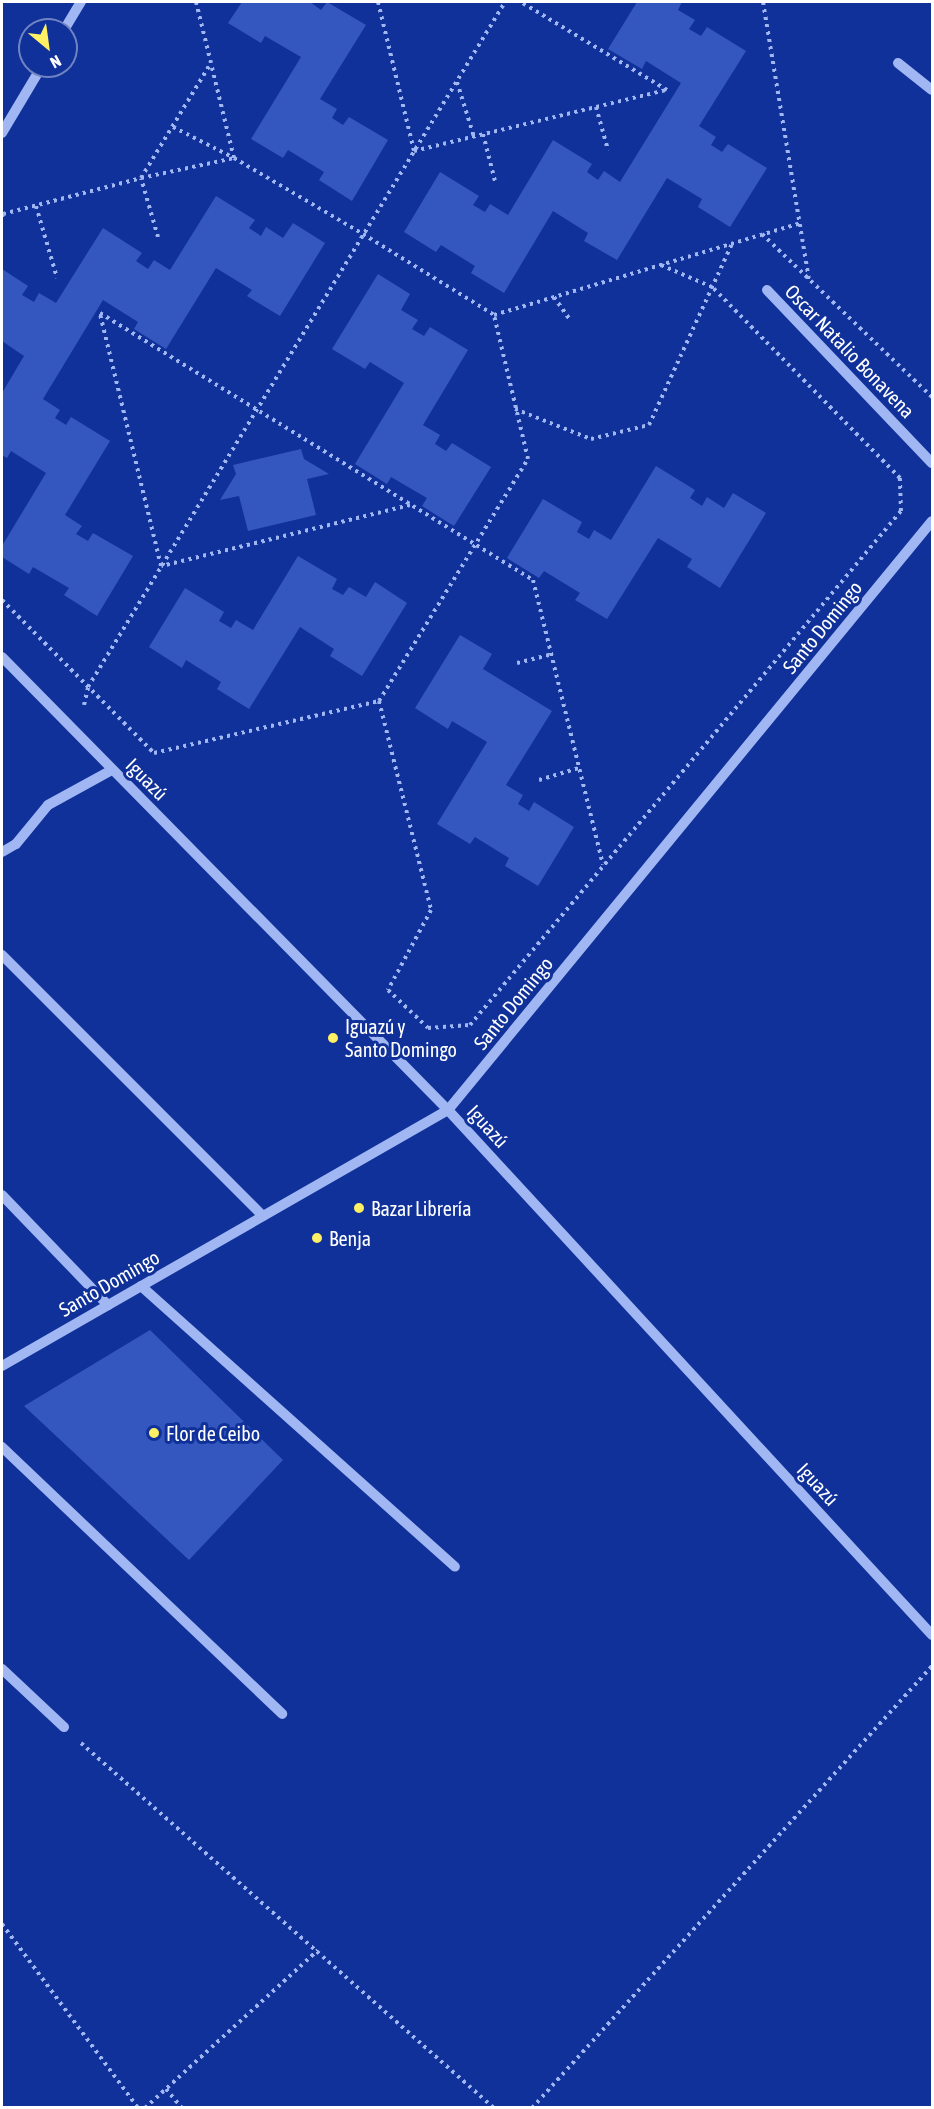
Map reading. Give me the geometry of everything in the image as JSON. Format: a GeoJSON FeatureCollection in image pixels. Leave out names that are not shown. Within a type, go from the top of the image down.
{"type":"FeatureCollection","features":[{"type":"Feature","properties":{"kind":"street"},"geometry":{"type":"LineString","coordinates":[[71,18],[81,2]]}},
{"type":"Feature","properties":{"kind":"street"},"geometry":{"type":"LineString","coordinates":[[898,63],[933,90]]}},
{"type":"Feature","properties":{"kind":"street"},"geometry":{"type":"LineString","coordinates":[[2,133],[35,78]]}},
{"type":"Feature","properties":{"kind":"street","name":"Oscar Natalio Bonavena"},"geometry":{"type":"LineString","coordinates":[[767,290],[933,463]]}},
{"type":"Feature","properties":{"kind":"street","name":"Santo Domingo"},"geometry":{"type":"LineString","coordinates":[[2,1366],[448,1110],[933,521]]}},
{"type":"Feature","properties":{"kind":"street","name":"Iguazú"},"geometry":{"type":"LineString","coordinates":[[2,657],[448,1110],[933,1635]]}},
{"type":"Feature","properties":{"kind":"street"},"geometry":{"type":"LineString","coordinates":[[2,852],[16,844],[48,805],[112,770]]}},
{"type":"Feature","properties":{"kind":"street"},"geometry":{"type":"LineString","coordinates":[[2,955],[262,1216]]}},
{"type":"Feature","properties":{"kind":"street"},"geometry":{"type":"LineString","coordinates":[[2,1195],[108,1305]]}},
{"type":"Feature","properties":{"kind":"street"},"geometry":{"type":"LineString","coordinates":[[141,1286],[455,1566]]}},
{"type":"Feature","properties":{"kind":"street"},"geometry":{"type":"LineString","coordinates":[[2,1447],[282,1714]]}},
{"type":"Feature","properties":{"kind":"street"},"geometry":{"type":"LineString","coordinates":[[2,1669],[64,1727]]}},
{"type":"Feature","properties":{"kind":"path"},"geometry":{"type":"LineString","coordinates":[[196,2],[234,158]]}},
{"type":"Feature","properties":{"kind":"path"},"geometry":{"type":"LineString","coordinates":[[378,2],[414,151]]}},
{"type":"Feature","properties":{"kind":"path"},"geometry":{"type":"LineString","coordinates":[[79,736],[88,687],[505,2]]}},
{"type":"Feature","properties":{"kind":"path"},"geometry":{"type":"LineString","coordinates":[[414,151],[667,90],[521,2]]}},
{"type":"Feature","properties":{"kind":"path"},"geometry":{"type":"LineString","coordinates":[[764,2],[809,280]]}},
{"type":"Feature","properties":{"kind":"path"},"geometry":{"type":"LineString","coordinates":[[158,237],[141,178],[211,63]]}},
{"type":"Feature","properties":{"kind":"path"},"geometry":{"type":"LineString","coordinates":[[457,81],[474,136]]}},
{"type":"Feature","properties":{"kind":"path"},"geometry":{"type":"LineString","coordinates":[[596,107],[608,150]]}},
{"type":"Feature","properties":{"kind":"path"},"geometry":{"type":"LineString","coordinates":[[2,600],[153,753],[379,701],[528,459],[494,315],[234,158],[173,127]]}},
{"type":"Feature","properties":{"kind":"path"},"geometry":{"type":"LineString","coordinates":[[483,134],[495,182]]}},
{"type":"Feature","properties":{"kind":"path"},"geometry":{"type":"LineString","coordinates":[[2,217],[141,178],[234,158]]}},
{"type":"Feature","properties":{"kind":"path"},"geometry":{"type":"LineString","coordinates":[[36,206],[57,278]]}},
{"type":"Feature","properties":{"kind":"path"},"geometry":{"type":"LineString","coordinates":[[494,315],[801,223]]}},
{"type":"Feature","properties":{"kind":"path"},"geometry":{"type":"LineString","coordinates":[[762,234],[933,397]]}},
{"type":"Feature","properties":{"kind":"path"},"geometry":{"type":"LineString","coordinates":[[515,409],[591,439],[649,425],[732,243]]}},
{"type":"Feature","properties":{"kind":"path"},"geometry":{"type":"LineString","coordinates":[[379,701],[431,910],[388,990],[428,1028],[470,1025],[901,511],[900,477],[712,287],[661,265]]}},
{"type":"Feature","properties":{"kind":"path"},"geometry":{"type":"LineString","coordinates":[[554,297],[571,321]]}},
{"type":"Feature","properties":{"kind":"path"},"geometry":{"type":"LineString","coordinates":[[161,566],[100,313],[533,580],[603,866]]}},
{"type":"Feature","properties":{"kind":"path"},"geometry":{"type":"LineString","coordinates":[[161,566],[410,505]]}},
{"type":"Feature","properties":{"kind":"path"},"geometry":{"type":"LineString","coordinates":[[517,663],[552,654]]}},
{"type":"Feature","properties":{"kind":"path"},"geometry":{"type":"LineString","coordinates":[[539,780],[579,768]]}},
{"type":"Feature","properties":{"kind":"path"},"geometry":{"type":"LineString","coordinates":[[532,2108],[933,1666]]}},
{"type":"Feature","properties":{"kind":"path"},"geometry":{"type":"LineString","coordinates":[[64,1727],[495,2108]]}},
{"type":"Feature","properties":{"kind":"path"},"geometry":{"type":"LineString","coordinates":[[2,1924],[138,2108]]}},
{"type":"Feature","properties":{"kind":"path"},"geometry":{"type":"LineString","coordinates":[[145,2108],[318,1950]]}},
{"type":"Feature","properties":{"kind":"path"},"geometry":{"type":"LineString","coordinates":[[166,2089],[182,2108]]}},
{"type":"Feature","properties":{"kind":"building"},"geometry":{"type":"Polygon","coordinates":[[[242,2],[310,2],[321,10],[327,2],[366,25],[320,99],[337,109],[332,118],[343,125],[349,117],[388,140],[352,201],[319,180],[324,172],[288,150],[283,158],[251,139],[301,57],[265,36],[261,43],[228,23],[242,2]]]}},
{"type":"Feature","properties":{"kind":"building"},"geometry":{"type":"Polygon","coordinates":[[[637,2],[682,2],[678,10],[695,20],[689,29],[701,36],[707,27],[746,51],[699,126],[716,137],[711,145],[722,152],[728,144],[767,168],[730,227],[698,207],[702,199],[667,178],[617,260],[584,241],[588,233],[553,211],[504,293],[471,273],[475,266],[441,245],[436,252],[404,232],[440,172],[479,196],[473,205],[485,212],[490,204],[508,215],[553,140],[592,164],[587,172],[598,180],[604,171],[620,182],[681,83],[646,61],[642,69],[608,49],[637,2]]]}},
{"type":"Feature","properties":{"kind":"building"},"geometry":{"type":"Polygon","coordinates":[[[216,196],[255,220],[249,228],[261,236],[266,227],[283,238],[293,223],[325,243],[280,316],[247,296],[252,290],[216,268],[166,349],[134,329],[138,322],[103,300],[43,399],[60,410],[55,418],[66,425],[71,417],[110,441],[65,515],[82,526],[76,534],[88,541],[93,533],[133,556],[97,616],[64,595],[69,588],[33,567],[29,574],[2,557],[2,546],[46,473],[11,451],[7,458],[2,455],[2,393],[24,356],[2,341],[2,269],[28,286],[22,295],[34,302],[39,293],[56,303],[103,228],[142,253],[136,261],[148,269],[154,260],[170,270],[216,196]]]}},
{"type":"Feature","properties":{"kind":"building"},"geometry":{"type":"Polygon","coordinates":[[[378,274],[410,294],[401,310],[418,320],[412,329],[424,336],[430,327],[468,350],[423,425],[440,435],[435,444],[446,451],[452,443],[491,467],[454,526],[422,506],[427,498],[391,477],[387,484],[355,464],[404,383],[370,362],[365,369],[332,349],[378,274]]]}},
{"type":"Feature","properties":{"kind":"building"},"geometry":{"type":"Polygon","coordinates":[[[301,449],[304,459],[329,474],[307,479],[316,515],[248,531],[239,496],[220,500],[236,474],[233,465],[301,449]]]}},
{"type":"Feature","properties":{"kind":"building"},"geometry":{"type":"Polygon","coordinates":[[[656,466],[695,490],[690,498],[702,506],[707,497],[724,508],[733,493],[766,513],[720,588],[687,567],[692,559],[658,538],[607,619],[575,600],[580,593],[544,571],[539,578],[507,558],[543,499],[582,522],[577,532],[589,539],[594,530],[611,540],[656,466]]]}},
{"type":"Feature","properties":{"kind":"building"},"geometry":{"type":"Polygon","coordinates":[[[298,556],[337,579],[332,589],[343,595],[349,587],[366,597],[375,582],[407,603],[362,676],[330,656],[334,649],[300,627],[249,709],[217,689],[221,682],[186,660],[182,668],[149,647],[185,588],[224,612],[219,621],[231,628],[236,620],[253,630],[298,556]]]}},
{"type":"Feature","properties":{"kind":"building"},"geometry":{"type":"Polygon","coordinates":[[[460,635],[492,654],[483,669],[552,711],[506,785],[523,795],[518,804],[529,811],[534,802],[574,827],[538,886],[505,866],[509,858],[475,837],[470,844],[437,824],[487,742],[452,721],[448,729],[415,708],[460,635]]]}},
{"type":"Feature","properties":{"kind":"building","name":"Flor de Ceibo"},"geometry":{"type":"Polygon","coordinates":[[[150,1330],[283,1460],[189,1560],[24,1406],[150,1330]]]}},
{"type":"Feature","properties":{"kind":"place","name":"Iguazú y Santo Domingo"},"geometry":{"type":"Point","coordinates":[333,1038]}},
{"type":"Feature","properties":{"kind":"place","name":"Bazar Librería"},"geometry":{"type":"Point","coordinates":[359,1208]}},
{"type":"Feature","properties":{"kind":"place","name":"Benja"},"geometry":{"type":"Point","coordinates":[317,1238]}},
{"type":"Feature","properties":{"kind":"place","name":"Flor de Ceibo"},"geometry":{"type":"Point","coordinates":[154,1433]}}]}
